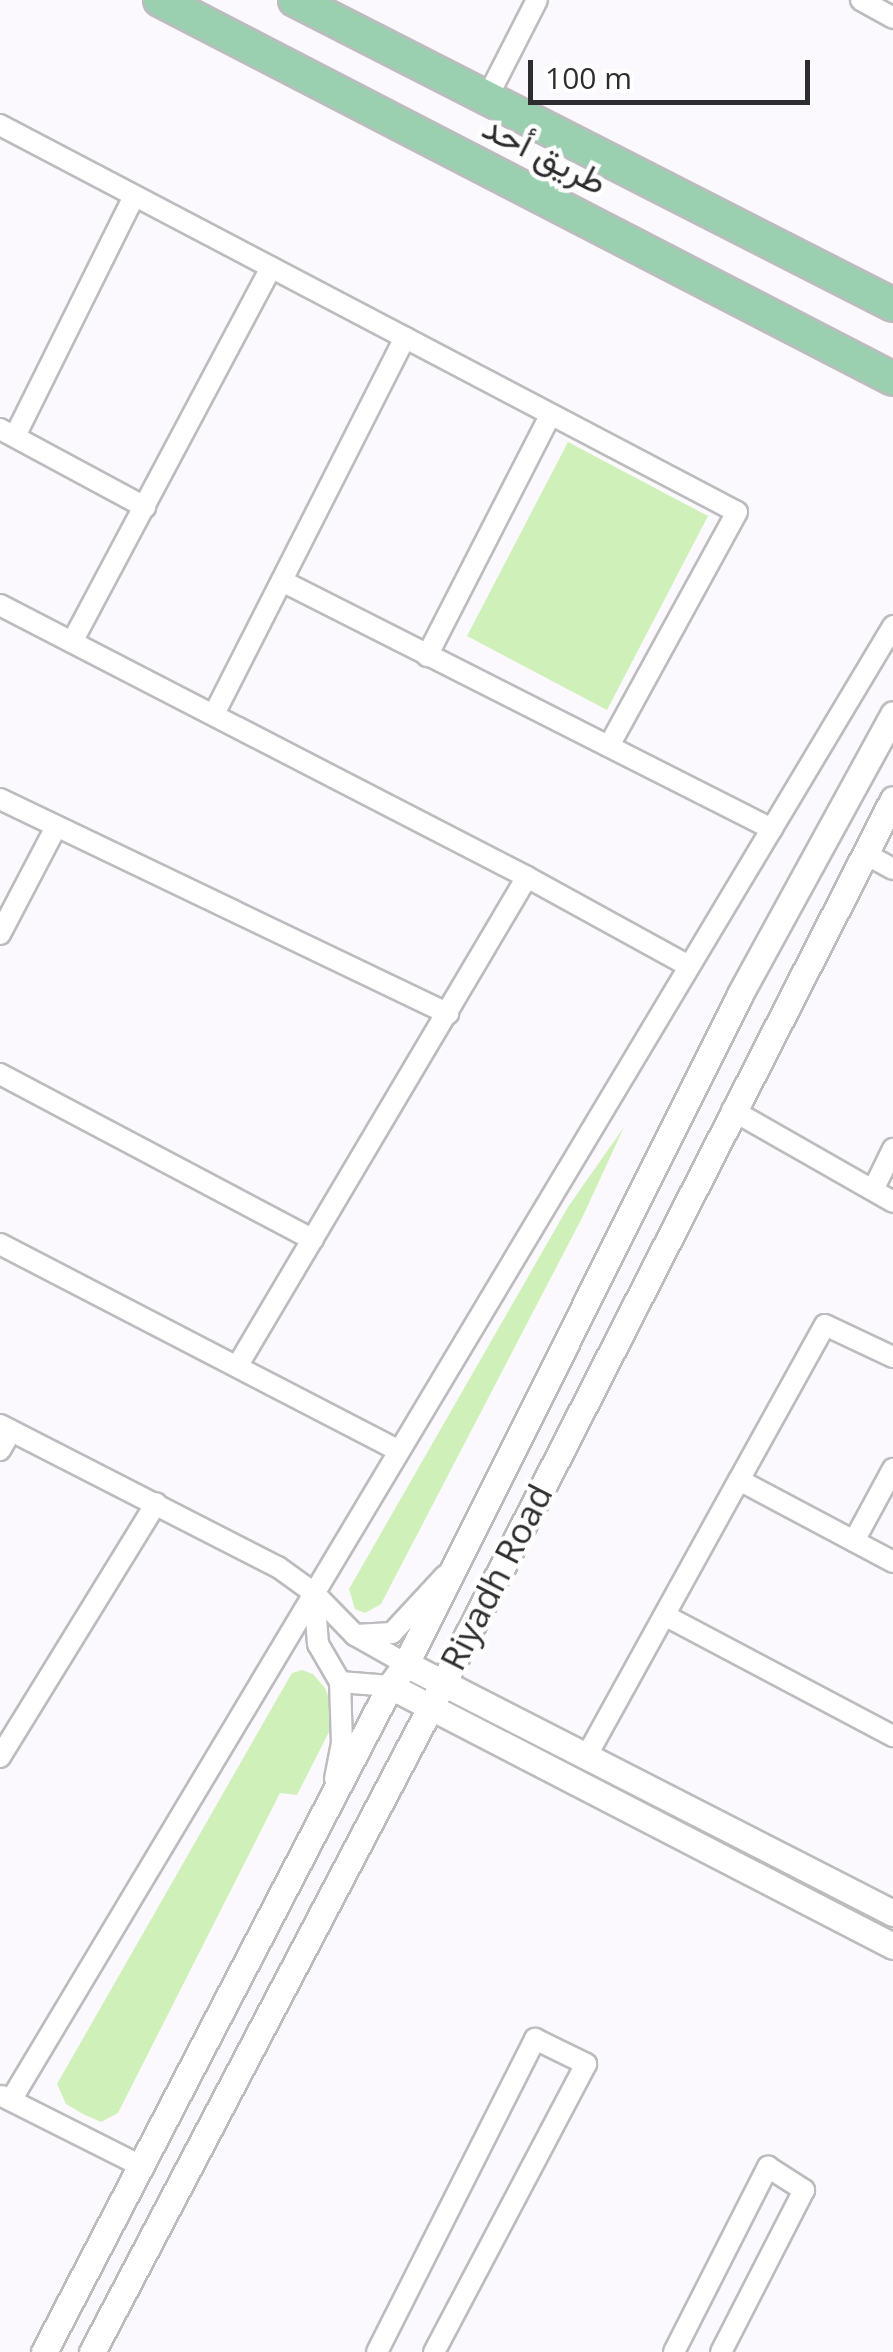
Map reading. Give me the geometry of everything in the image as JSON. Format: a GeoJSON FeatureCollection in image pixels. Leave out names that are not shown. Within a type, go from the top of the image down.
{"type":"FeatureCollection","features":[{"type":"Feature","properties":{"kind":"main road","name":"طريق أحد"},"geometry":{"type":"LineString","coordinates":[[160,0],[893,379]]}},
{"type":"Feature","properties":{"kind":"main road","name":"طريق أحد"},"geometry":{"type":"LineString","coordinates":[[296,0],[893,306]]}},
{"type":"Feature","properties":{"kind":"street"},"geometry":{"type":"LineString","coordinates":[[487,98],[537,0]]}},
{"type":"Feature","properties":{"kind":"street"},"geometry":{"type":"LineString","coordinates":[[861,0],[893,18]]}},
{"type":"Feature","properties":{"kind":"street"},"geometry":{"type":"LineString","coordinates":[[1,128],[737,512],[609,746]]}},
{"type":"Feature","properties":{"kind":"street"},"geometry":{"type":"LineString","coordinates":[[134,196],[7,432],[145,507]]}},
{"type":"Feature","properties":{"kind":"street"},"geometry":{"type":"LineString","coordinates":[[72,642],[271,268]]}},
{"type":"Feature","properties":{"kind":"street"},"geometry":{"type":"LineString","coordinates":[[214,714],[405,338]]}},
{"type":"Feature","properties":{"kind":"street"},"geometry":{"type":"LineString","coordinates":[[427,656],[550,416]]}},
{"type":"Feature","properties":{"kind":"street"},"geometry":{"type":"LineString","coordinates":[[284,582],[772,829]]}},
{"type":"Feature","properties":{"kind":"street"},"geometry":{"type":"LineString","coordinates":[[0,605],[528,877],[690,966]]}},
{"type":"Feature","properties":{"kind":"street"},"geometry":{"type":"LineString","coordinates":[[141,2166],[5,2098],[321,1606],[399,1451],[893,626]]}},
{"type":"Feature","properties":{"kind":"street"},"geometry":{"type":"LineString","coordinates":[[44,2352],[390,1686],[406,1664],[740,994],[893,714]]}},
{"type":"Feature","properties":{"kind":"street","name":"Riyadh Road"},"geometry":{"type":"LineString","coordinates":[[92,2352],[442,1685],[893,798]]}},
{"type":"Feature","properties":{"kind":"street"},"geometry":{"type":"LineString","coordinates":[[0,799],[448,1014]]}},
{"type":"Feature","properties":{"kind":"street"},"geometry":{"type":"LineString","coordinates":[[0,934],[56,827]]}},
{"type":"Feature","properties":{"kind":"street"},"geometry":{"type":"LineString","coordinates":[[864,853],[893,869]]}},
{"type":"Feature","properties":{"kind":"street"},"geometry":{"type":"LineString","coordinates":[[238,1365],[528,877]]}},
{"type":"Feature","properties":{"kind":"street"},"geometry":{"type":"LineString","coordinates":[[0,1074],[313,1240]]}},
{"type":"Feature","properties":{"kind":"street"},"geometry":{"type":"LineString","coordinates":[[732,1110],[893,1202]]}},
{"type":"Feature","properties":{"kind":"street"},"geometry":{"type":"LineString","coordinates":[[873,1190],[893,1149]]}},
{"type":"Feature","properties":{"kind":"street"},"geometry":{"type":"LineString","coordinates":[[0,1244],[399,1451]]}},
{"type":"Feature","properties":{"kind":"street"},"geometry":{"type":"LineString","coordinates":[[586,1757],[824,1324],[893,1357]]}},
{"type":"Feature","properties":{"kind":"street"},"geometry":{"type":"LineString","coordinates":[[0,1450],[6,1428],[156,1503],[278,1567],[356,1635],[442,1685],[893,1914]]}},
{"type":"Feature","properties":{"kind":"street"},"geometry":{"type":"LineString","coordinates":[[854,1540],[893,1469]]}},
{"type":"Feature","properties":{"kind":"street"},"geometry":{"type":"LineString","coordinates":[[739,1480],[893,1562]]}},
{"type":"Feature","properties":{"kind":"street"},"geometry":{"type":"LineString","coordinates":[[0,1758],[156,1503]]}},
{"type":"Feature","properties":{"kind":"street"},"geometry":{"type":"LineString","coordinates":[[356,1635],[392,1633],[453,1567]]}},
{"type":"Feature","properties":{"kind":"street"},"geometry":{"type":"LineString","coordinates":[[321,1606],[318,1644],[340,1682],[342,1744],[331,1802]]}},
{"type":"Feature","properties":{"kind":"street"},"geometry":{"type":"LineString","coordinates":[[666,1616],[893,1736]]}},
{"type":"Feature","properties":{"kind":"street"},"geometry":{"type":"LineString","coordinates":[[340,1682],[390,1686],[893,1946]]}},
{"type":"Feature","properties":{"kind":"street"},"geometry":{"type":"LineString","coordinates":[[377,2352],[535,2039],[586,2064],[434,2352]]}},
{"type":"Feature","properties":{"kind":"street"},"geometry":{"type":"LineString","coordinates":[[674,2352],[768,2167],[804,2190],[721,2352]]}},
{"type":"Feature","properties":{"kind":"green space"},"geometry":{"type":"Polygon","coordinates":[[[568,442],[708,516],[607,710],[467,636],[568,442]]]}},
{"type":"Feature","properties":{"kind":"green space"},"geometry":{"type":"Polygon","coordinates":[[[624,1127],[583,1216],[381,1604],[365,1613],[355,1609],[349,1589],[568,1207],[624,1127]]]}},
{"type":"Feature","properties":{"kind":"green space"},"geometry":{"type":"Polygon","coordinates":[[[302,1670],[313,1674],[325,1688],[332,1706],[330,1730],[297,1795],[280,1793],[118,2113],[101,2122],[83,2114],[66,2104],[57,2084],[292,1673],[302,1670]]]}}]}
